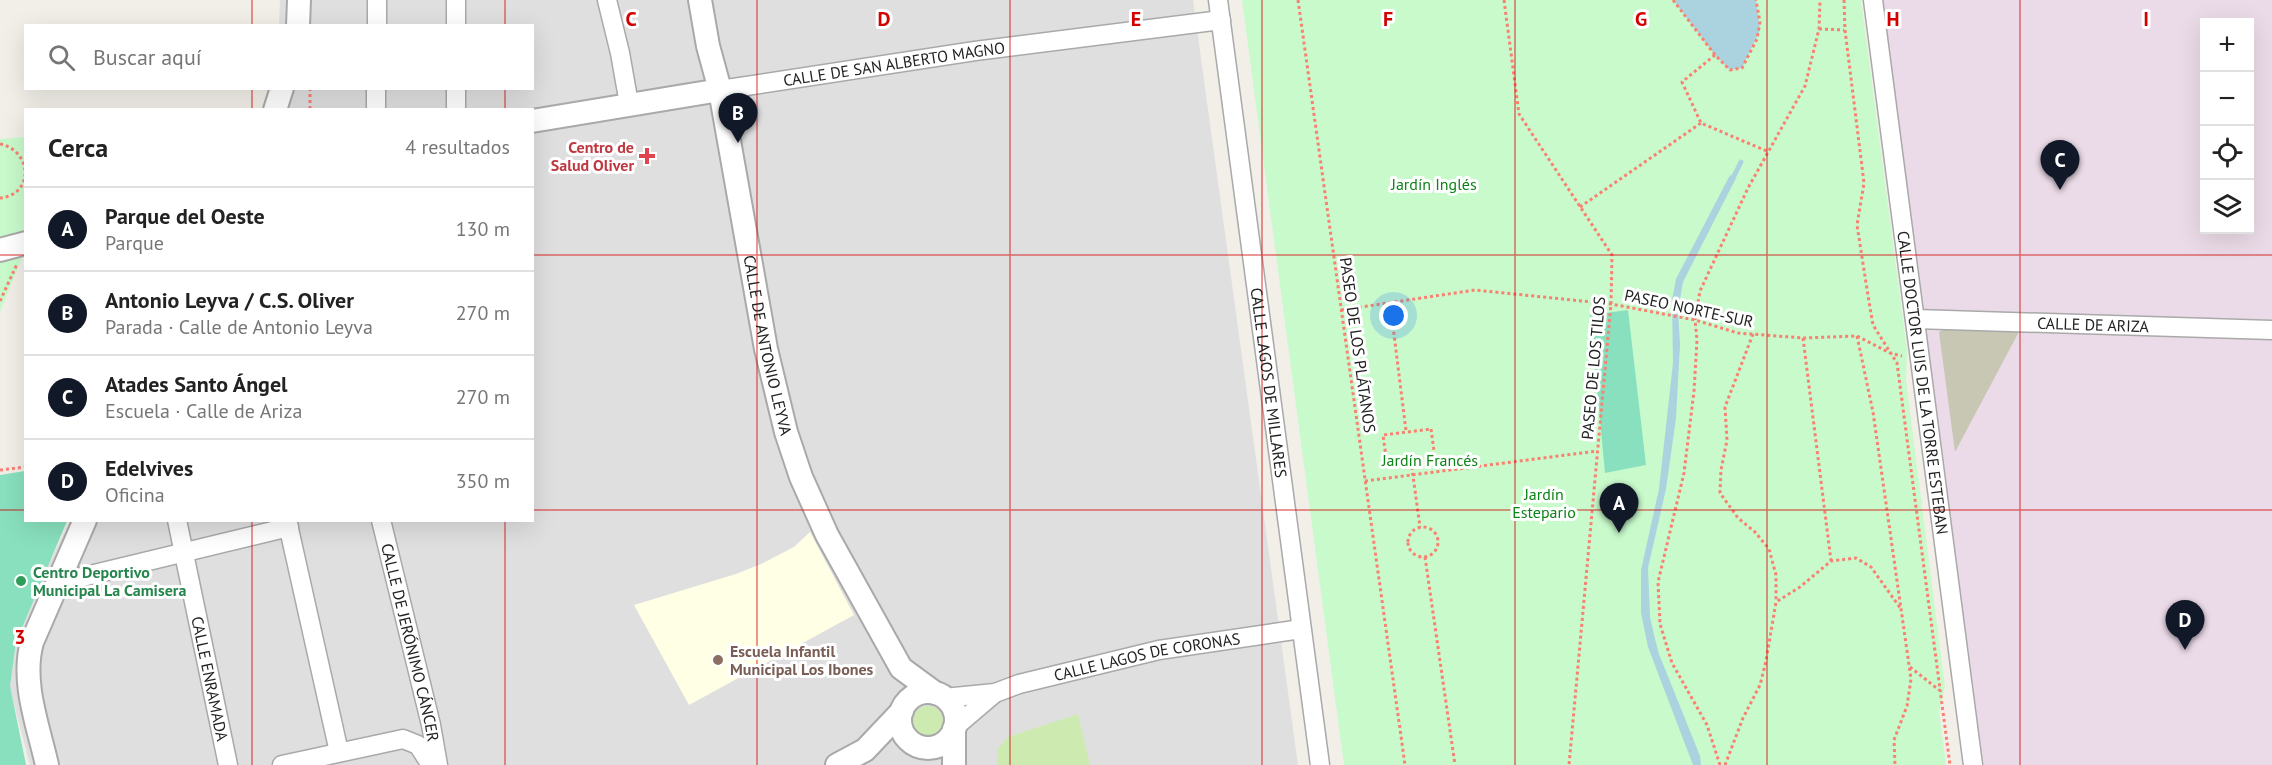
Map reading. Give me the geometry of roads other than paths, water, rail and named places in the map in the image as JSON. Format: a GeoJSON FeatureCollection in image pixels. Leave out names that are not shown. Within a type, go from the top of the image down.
{"type":"FeatureCollection","features":[{"type":"Feature","properties":{"kind":"street"},"geometry":{"type":"LineString","coordinates":[[297,24],[299,0]]}},
{"type":"Feature","properties":{"kind":"street"},"geometry":{"type":"LineString","coordinates":[[377,0],[377,24]]}},
{"type":"Feature","properties":{"kind":"street"},"geometry":{"type":"LineString","coordinates":[[456,0],[456,24]]}},
{"type":"Feature","properties":{"kind":"street"},"geometry":{"type":"LineString","coordinates":[[607,0],[629,104]]}},
{"type":"Feature","properties":{"kind":"street","name":"CALLE DE ANTONIO LEYVA"},"geometry":{"type":"LineString","coordinates":[[700,0],[708,46],[720,90],[766,349],[786,432],[801,477],[827,535],[901,668],[939,696]]}},
{"type":"Feature","properties":{"kind":"street","name":"CALLE LAGOS DE MILLARES"},"geometry":{"type":"LineString","coordinates":[[1218,0],[1320,765]]}},
{"type":"Feature","properties":{"kind":"street","name":"CALLE DOCTOR LUIS DE LA TORRE ESTEBAN"},"geometry":{"type":"LineString","coordinates":[[1873,0],[1973,765]]}},
{"type":"Feature","properties":{"kind":"street","name":"CALLE DE SAN ALBERTO MAGNO"},"geometry":{"type":"LineString","coordinates":[[534,121],[975,51],[1221,20]]}},
{"type":"Feature","properties":{"kind":"street"},"geometry":{"type":"LineString","coordinates":[[276,108],[281,90]]}},
{"type":"Feature","properties":{"kind":"street"},"geometry":{"type":"LineString","coordinates":[[376,90],[376,108]]}},
{"type":"Feature","properties":{"kind":"street"},"geometry":{"type":"LineString","coordinates":[[456,90],[456,108]]}},
{"type":"Feature","properties":{"kind":"street","name":"CALLE DE ARIZA"},"geometry":{"type":"LineString","coordinates":[[1915,319],[2272,330]]}},
{"type":"Feature","properties":{"kind":"street"},"geometry":{"type":"LineString","coordinates":[[46,765],[27,677],[27,664],[32,642],[84,522]]}},
{"type":"Feature","properties":{"kind":"street","name":"CALLE ENRAMADA"},"geometry":{"type":"LineString","coordinates":[[177,522],[228,765]]}},
{"type":"Feature","properties":{"kind":"street","name":"CALLE DE JERÓNIMO CÁNCER"},"geometry":{"type":"LineString","coordinates":[[381,522],[431,725],[438,765]]}},
{"type":"Feature","properties":{"kind":"street"},"geometry":{"type":"LineString","coordinates":[[57,583],[288,524],[339,752]]}},
{"type":"Feature","properties":{"kind":"street","name":"CALLE LAGOS DE CORONAS"},"geometry":{"type":"LineString","coordinates":[[939,696],[995,693],[1019,684],[1159,650],[1301,629]]}},
{"type":"Feature","properties":{"kind":"street","name":"CALLE DE ANTONIO LEYVA"},"geometry":{"type":"LineString","coordinates":[[901,668],[903,708]]}},
{"type":"Feature","properties":{"kind":"street","name":"CALLE LAGOS DE CORONAS"},"geometry":{"type":"LineString","coordinates":[[954,728],[995,693]]}},
{"type":"Feature","properties":{"kind":"street"},"geometry":{"type":"LineString","coordinates":[[837,765],[865,750],[918,694],[939,696],[953,710],[954,765]]}},
{"type":"Feature","properties":{"kind":"street"},"geometry":{"type":"LineString","coordinates":[[903,708],[901,726],[908,740],[926,753]]}},
{"type":"Feature","properties":{"kind":"street"},"geometry":{"type":"LineString","coordinates":[[865,750],[926,753],[943,744],[954,728]]}},
{"type":"Feature","properties":{"kind":"street"},"geometry":{"type":"LineString","coordinates":[[282,765],[403,739],[418,745],[431,765]]}},
{"type":"Feature","properties":{"kind":"water"},"geometry":{"type":"Polygon","coordinates":[[[1673,0],[1756,0],[1760,30],[1742,68],[1730,70],[1715,55],[1673,0]]]}},
{"type":"Feature","properties":{"kind":"water"},"geometry":{"type":"Polygon","coordinates":[[[1730,175],[1736,178],[1683,282],[1678,311],[1680,345],[1676,418],[1666,489],[1648,568],[1650,617],[1654,635],[1659,654],[1700,756],[1701,765],[1693,765],[1648,647],[1641,613],[1641,570],[1659,489],[1673,363],[1672,300],[1676,279],[1730,175]]]}},
{"type":"Feature","properties":{"kind":"waterway"},"geometry":{"type":"LineString","coordinates":[[1731,182],[1741,162]]}},
{"type":"Feature","properties":{"kind":"place","name":"Antonio Leyva / C.S. Oliver"},"geometry":{"type":"Point","coordinates":[738,143]}},
{"type":"Feature","properties":{"kind":"place","name":"Centro de Salud Oliver"},"geometry":{"type":"Point","coordinates":[647,156]}},
{"type":"Feature","properties":{"kind":"place","name":"Atades Santo Ángel"},"geometry":{"type":"Point","coordinates":[2060,190]}},
{"type":"Feature","properties":{"kind":"place","name":"Parque del Oeste"},"geometry":{"type":"Point","coordinates":[1619,533]}},
{"type":"Feature","properties":{"kind":"place","name":"Centro Deportivo Municipal La Camisera"},"geometry":{"type":"Point","coordinates":[21,581]}},
{"type":"Feature","properties":{"kind":"place","name":"Edelvives"},"geometry":{"type":"Point","coordinates":[2185,650]}},
{"type":"Feature","properties":{"kind":"place","name":"Escuela Infantil Municipal Los Ibones"},"geometry":{"type":"Point","coordinates":[718,660]}},
{"type":"Feature","properties":{"kind":"park label","name":"Jardín Inglés"},"geometry":{"type":"Point","coordinates":[1434,184]}},
{"type":"Feature","properties":{"kind":"park label","name":"Jardín Francés"},"geometry":{"type":"Point","coordinates":[1430,460]}},
{"type":"Feature","properties":{"kind":"park label","name":"Jardín Estepario"},"geometry":{"type":"Point","coordinates":[1544,503]}}]}
